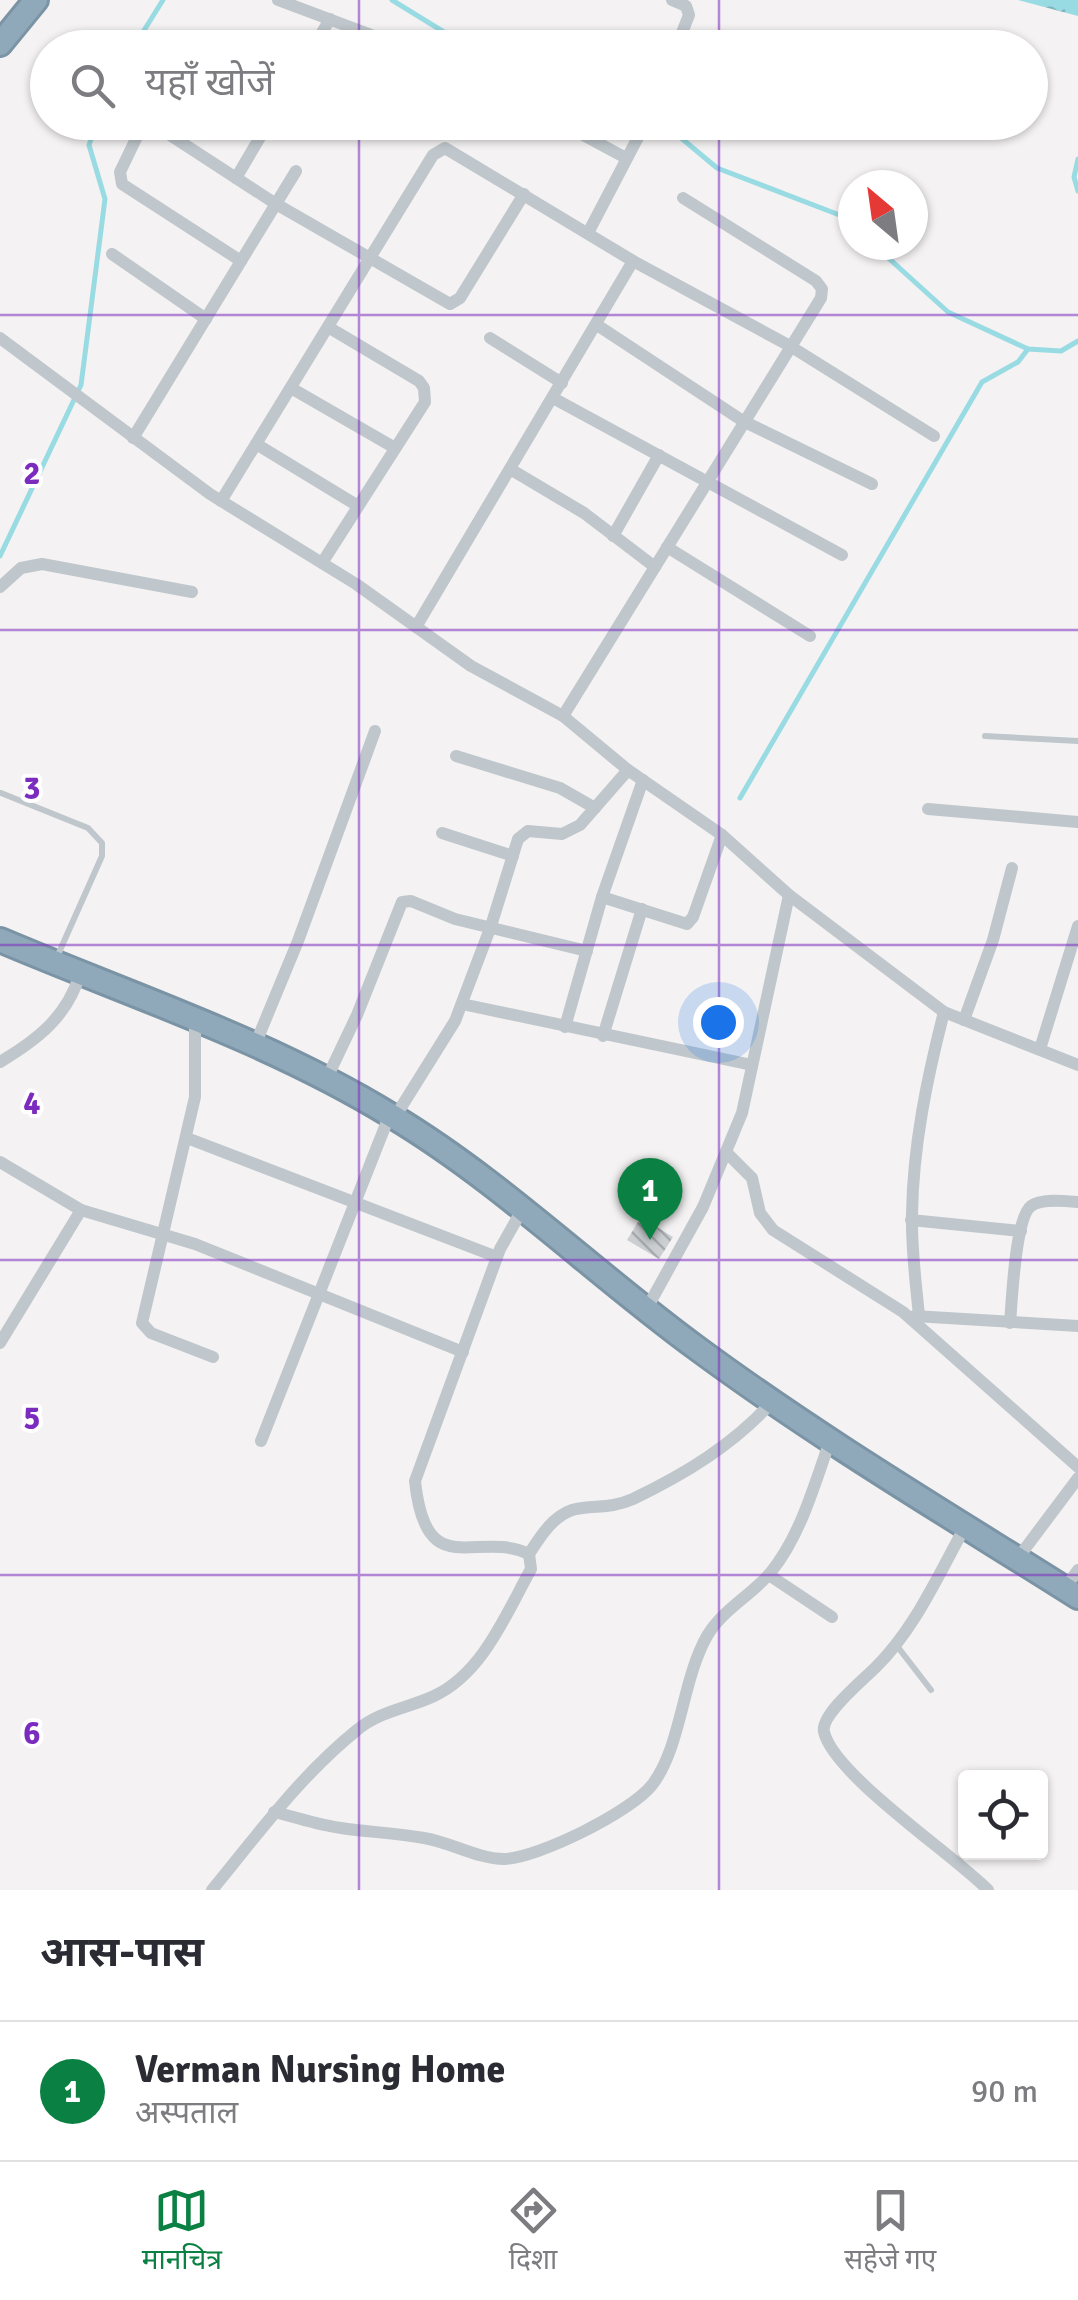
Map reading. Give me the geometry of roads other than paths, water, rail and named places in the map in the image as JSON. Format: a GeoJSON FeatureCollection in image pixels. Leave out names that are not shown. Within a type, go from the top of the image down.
{"type":"FeatureCollection","features":[{"type":"Feature","properties":{"kind":"highway"},"geometry":{"type":"LineString","coordinates":[[0,44],[36,0]]}},
{"type":"Feature","properties":{"kind":"highway"},"geometry":{"type":"LineString","coordinates":[[0,940],[255,1045],[326,1078],[392,1116],[522,1210],[646,1310],[772,1402],[965,1527],[1074,1585]]}},
{"type":"Feature","properties":{"kind":"street"},"geometry":{"type":"LineString","coordinates":[[278,0],[359,30]]}},
{"type":"Feature","properties":{"kind":"street"},"geometry":{"type":"LineString","coordinates":[[672,0],[686,6],[688,16],[683,30]]}},
{"type":"Feature","properties":{"kind":"street"},"geometry":{"type":"LineString","coordinates":[[324,30],[330,19]]}},
{"type":"Feature","properties":{"kind":"street"},"geometry":{"type":"LineString","coordinates":[[137,140],[120,172],[122,184],[241,261]]}},
{"type":"Feature","properties":{"kind":"street"},"geometry":{"type":"LineString","coordinates":[[176,140],[445,303],[454,304],[524,194]]}},
{"type":"Feature","properties":{"kind":"street"},"geometry":{"type":"LineString","coordinates":[[236,178],[258,140]]}},
{"type":"Feature","properties":{"kind":"street"},"geometry":{"type":"LineString","coordinates":[[592,140],[626,158]]}},
{"type":"Feature","properties":{"kind":"street"},"geometry":{"type":"LineString","coordinates":[[588,233],[636,140]]}},
{"type":"Feature","properties":{"kind":"street"},"geometry":{"type":"LineString","coordinates":[[221,501],[433,155],[445,148],[633,260],[790,346],[934,436]]}},
{"type":"Feature","properties":{"kind":"street"},"geometry":{"type":"LineString","coordinates":[[133,438],[296,171]]}},
{"type":"Feature","properties":{"kind":"street"},"geometry":{"type":"LineString","coordinates":[[563,716],[821,298],[819,284],[683,198]]}},
{"type":"Feature","properties":{"kind":"street"},"geometry":{"type":"LineString","coordinates":[[112,254],[206,319]]}},
{"type":"Feature","properties":{"kind":"street"},"geometry":{"type":"LineString","coordinates":[[416,627],[633,260]]}},
{"type":"Feature","properties":{"kind":"street"},"geometry":{"type":"LineString","coordinates":[[596,325],[743,421],[872,484]]}},
{"type":"Feature","properties":{"kind":"street"},"geometry":{"type":"LineString","coordinates":[[322,563],[425,402],[419,381],[328,327]]}},
{"type":"Feature","properties":{"kind":"street"},"geometry":{"type":"LineString","coordinates":[[0,338],[87,406],[221,501],[322,563],[471,666],[563,716],[628,770],[722,834],[790,895],[944,1012],[1078,1065]]}},
{"type":"Feature","properties":{"kind":"street"},"geometry":{"type":"LineString","coordinates":[[490,338],[562,383]]}},
{"type":"Feature","properties":{"kind":"street"},"geometry":{"type":"LineString","coordinates":[[291,388],[395,448]]}},
{"type":"Feature","properties":{"kind":"street"},"geometry":{"type":"LineString","coordinates":[[553,398],[842,556]]}},
{"type":"Feature","properties":{"kind":"street"},"geometry":{"type":"LineString","coordinates":[[256,444],[358,506]]}},
{"type":"Feature","properties":{"kind":"street"},"geometry":{"type":"LineString","coordinates":[[613,536],[659,455]]}},
{"type":"Feature","properties":{"kind":"street"},"geometry":{"type":"LineString","coordinates":[[510,469],[584,512],[655,566]]}},
{"type":"Feature","properties":{"kind":"street"},"geometry":{"type":"LineString","coordinates":[[667,547],[810,636]]}},
{"type":"Feature","properties":{"kind":"street"},"geometry":{"type":"LineString","coordinates":[[0,587],[21,568],[42,564],[192,592]]}},
{"type":"Feature","properties":{"kind":"street"},"geometry":{"type":"LineString","coordinates":[[255,1045],[298,942],[374,731]]}},
{"type":"Feature","properties":{"kind":"street"},"geometry":{"type":"LineString","coordinates":[[456,756],[560,788],[596,808]]}},
{"type":"Feature","properties":{"kind":"street"},"geometry":{"type":"LineString","coordinates":[[262,1441],[353,1201],[392,1116],[455,1021],[522,834],[562,834],[580,825],[628,770]]}},
{"type":"Feature","properties":{"kind":"street"},"geometry":{"type":"LineString","coordinates":[[564,1027],[642,780]]}},
{"type":"Feature","properties":{"kind":"street"},"geometry":{"type":"LineString","coordinates":[[928,809],[1078,822]]}},
{"type":"Feature","properties":{"kind":"street"},"geometry":{"type":"LineString","coordinates":[[442,833],[514,856]]}},
{"type":"Feature","properties":{"kind":"street"},"geometry":{"type":"LineString","coordinates":[[602,897],[682,925],[691,921],[722,834]]}},
{"type":"Feature","properties":{"kind":"street"},"geometry":{"type":"LineString","coordinates":[[964,1020],[994,940],[1012,868]]}},
{"type":"Feature","properties":{"kind":"street"},"geometry":{"type":"LineString","coordinates":[[646,1310],[702,1207],[742,1112],[790,895]]}},
{"type":"Feature","properties":{"kind":"street"},"geometry":{"type":"LineString","coordinates":[[326,1078],[402,902],[411,901],[455,919],[586,952]]}},
{"type":"Feature","properties":{"kind":"street"},"geometry":{"type":"LineString","coordinates":[[603,1036],[642,909]]}},
{"type":"Feature","properties":{"kind":"street"},"geometry":{"type":"LineString","coordinates":[[1040,1049],[1078,926]]}},
{"type":"Feature","properties":{"kind":"street"},"geometry":{"type":"LineString","coordinates":[[0,1062],[51,1026],[65,1009],[80,974]]}},
{"type":"Feature","properties":{"kind":"street"},"geometry":{"type":"LineString","coordinates":[[462,1004],[752,1065]]}},
{"type":"Feature","properties":{"kind":"street"},"geometry":{"type":"LineString","coordinates":[[913,1316],[915,1156],[944,1012]]}},
{"type":"Feature","properties":{"kind":"street"},"geometry":{"type":"LineString","coordinates":[[195,1021],[195,1097],[142,1323],[151,1333],[212,1357]]}},
{"type":"Feature","properties":{"kind":"street"},"geometry":{"type":"LineString","coordinates":[[187,1138],[497,1257]]}},
{"type":"Feature","properties":{"kind":"street"},"geometry":{"type":"LineString","coordinates":[[726,1152],[752,1178],[760,1213],[772,1230],[913,1316],[1078,1467]]}},
{"type":"Feature","properties":{"kind":"street"},"geometry":{"type":"LineString","coordinates":[[0,1162],[82,1210],[196,1244],[463,1352]]}},
{"type":"Feature","properties":{"kind":"street"},"geometry":{"type":"LineString","coordinates":[[1010,1323],[1027,1210],[1036,1203],[1078,1202]]}},
{"type":"Feature","properties":{"kind":"street"},"geometry":{"type":"LineString","coordinates":[[0,1343],[82,1210]]}},
{"type":"Feature","properties":{"kind":"street"},"geometry":{"type":"LineString","coordinates":[[522,1210],[497,1257],[417,1471],[417,1497],[430,1532],[450,1547],[504,1548],[529,1554]]}},
{"type":"Feature","properties":{"kind":"street"},"geometry":{"type":"LineString","coordinates":[[912,1220],[1021,1231]]}},
{"type":"Feature","properties":{"kind":"street"},"geometry":{"type":"LineString","coordinates":[[913,1316],[1078,1326]]}},
{"type":"Feature","properties":{"kind":"street"},"geometry":{"type":"LineString","coordinates":[[212,1890],[305,1776],[360,1726],[434,1696],[454,1685],[472,1668],[531,1569],[529,1554],[557,1518],[571,1510],[614,1506],[699,1464],[747,1430],[772,1402]]}},
{"type":"Feature","properties":{"kind":"street"},"geometry":{"type":"LineString","coordinates":[[274,1812],[336,1828],[426,1838],[491,1858],[507,1859],[558,1844],[629,1806],[652,1786],[664,1762],[695,1662],[708,1634],[769,1574],[791,1541],[830,1441]]}},
{"type":"Feature","properties":{"kind":"street"},"geometry":{"type":"LineString","coordinates":[[1018,1558],[1078,1478]]}},
{"type":"Feature","properties":{"kind":"street"},"geometry":{"type":"LineString","coordinates":[[965,1527],[897,1646],[834,1709],[825,1721],[824,1734],[845,1766],[988,1890]]}},
{"type":"Feature","properties":{"kind":"street"},"geometry":{"type":"LineString","coordinates":[[769,1574],[832,1618]]}},
{"type":"Feature","properties":{"kind":"lane"},"geometry":{"type":"LineString","coordinates":[[985,736],[1078,741]]}},
{"type":"Feature","properties":{"kind":"lane"},"geometry":{"type":"LineString","coordinates":[[1,792],[88,828],[102,843],[102,856],[54,963]]}},
{"type":"Feature","properties":{"kind":"lane"},"geometry":{"type":"LineString","coordinates":[[897,1646],[931,1690]]}},
{"type":"Feature","properties":{"kind":"water"},"geometry":{"type":"Polygon","coordinates":[[[1018,0],[1078,0],[1078,16],[1018,0]]]}},
{"type":"Feature","properties":{"kind":"waterway"},"geometry":{"type":"LineString","coordinates":[[144,30],[163,0]]}},
{"type":"Feature","properties":{"kind":"waterway"},"geometry":{"type":"LineString","coordinates":[[392,0],[441,30]]}},
{"type":"Feature","properties":{"kind":"waterway"},"geometry":{"type":"LineString","coordinates":[[0,556],[81,385],[105,199],[91,140]]}},
{"type":"Feature","properties":{"kind":"waterway"},"geometry":{"type":"LineString","coordinates":[[684,140],[717,168],[838,214]]}},
{"type":"Feature","properties":{"kind":"waterway"},"geometry":{"type":"LineString","coordinates":[[1078,159],[1074,177],[1078,191]]}},
{"type":"Feature","properties":{"kind":"waterway"},"geometry":{"type":"LineString","coordinates":[[891,260],[948,312],[1028,349],[1061,351],[1078,341]]}},
{"type":"Feature","properties":{"kind":"waterway"},"geometry":{"type":"LineString","coordinates":[[740,798],[982,382],[1018,362],[1028,349]]}},
{"type":"Feature","properties":{"kind":"place","name":"Verman Nursing Home"},"geometry":{"type":"Point","coordinates":[650,1240]}}]}
